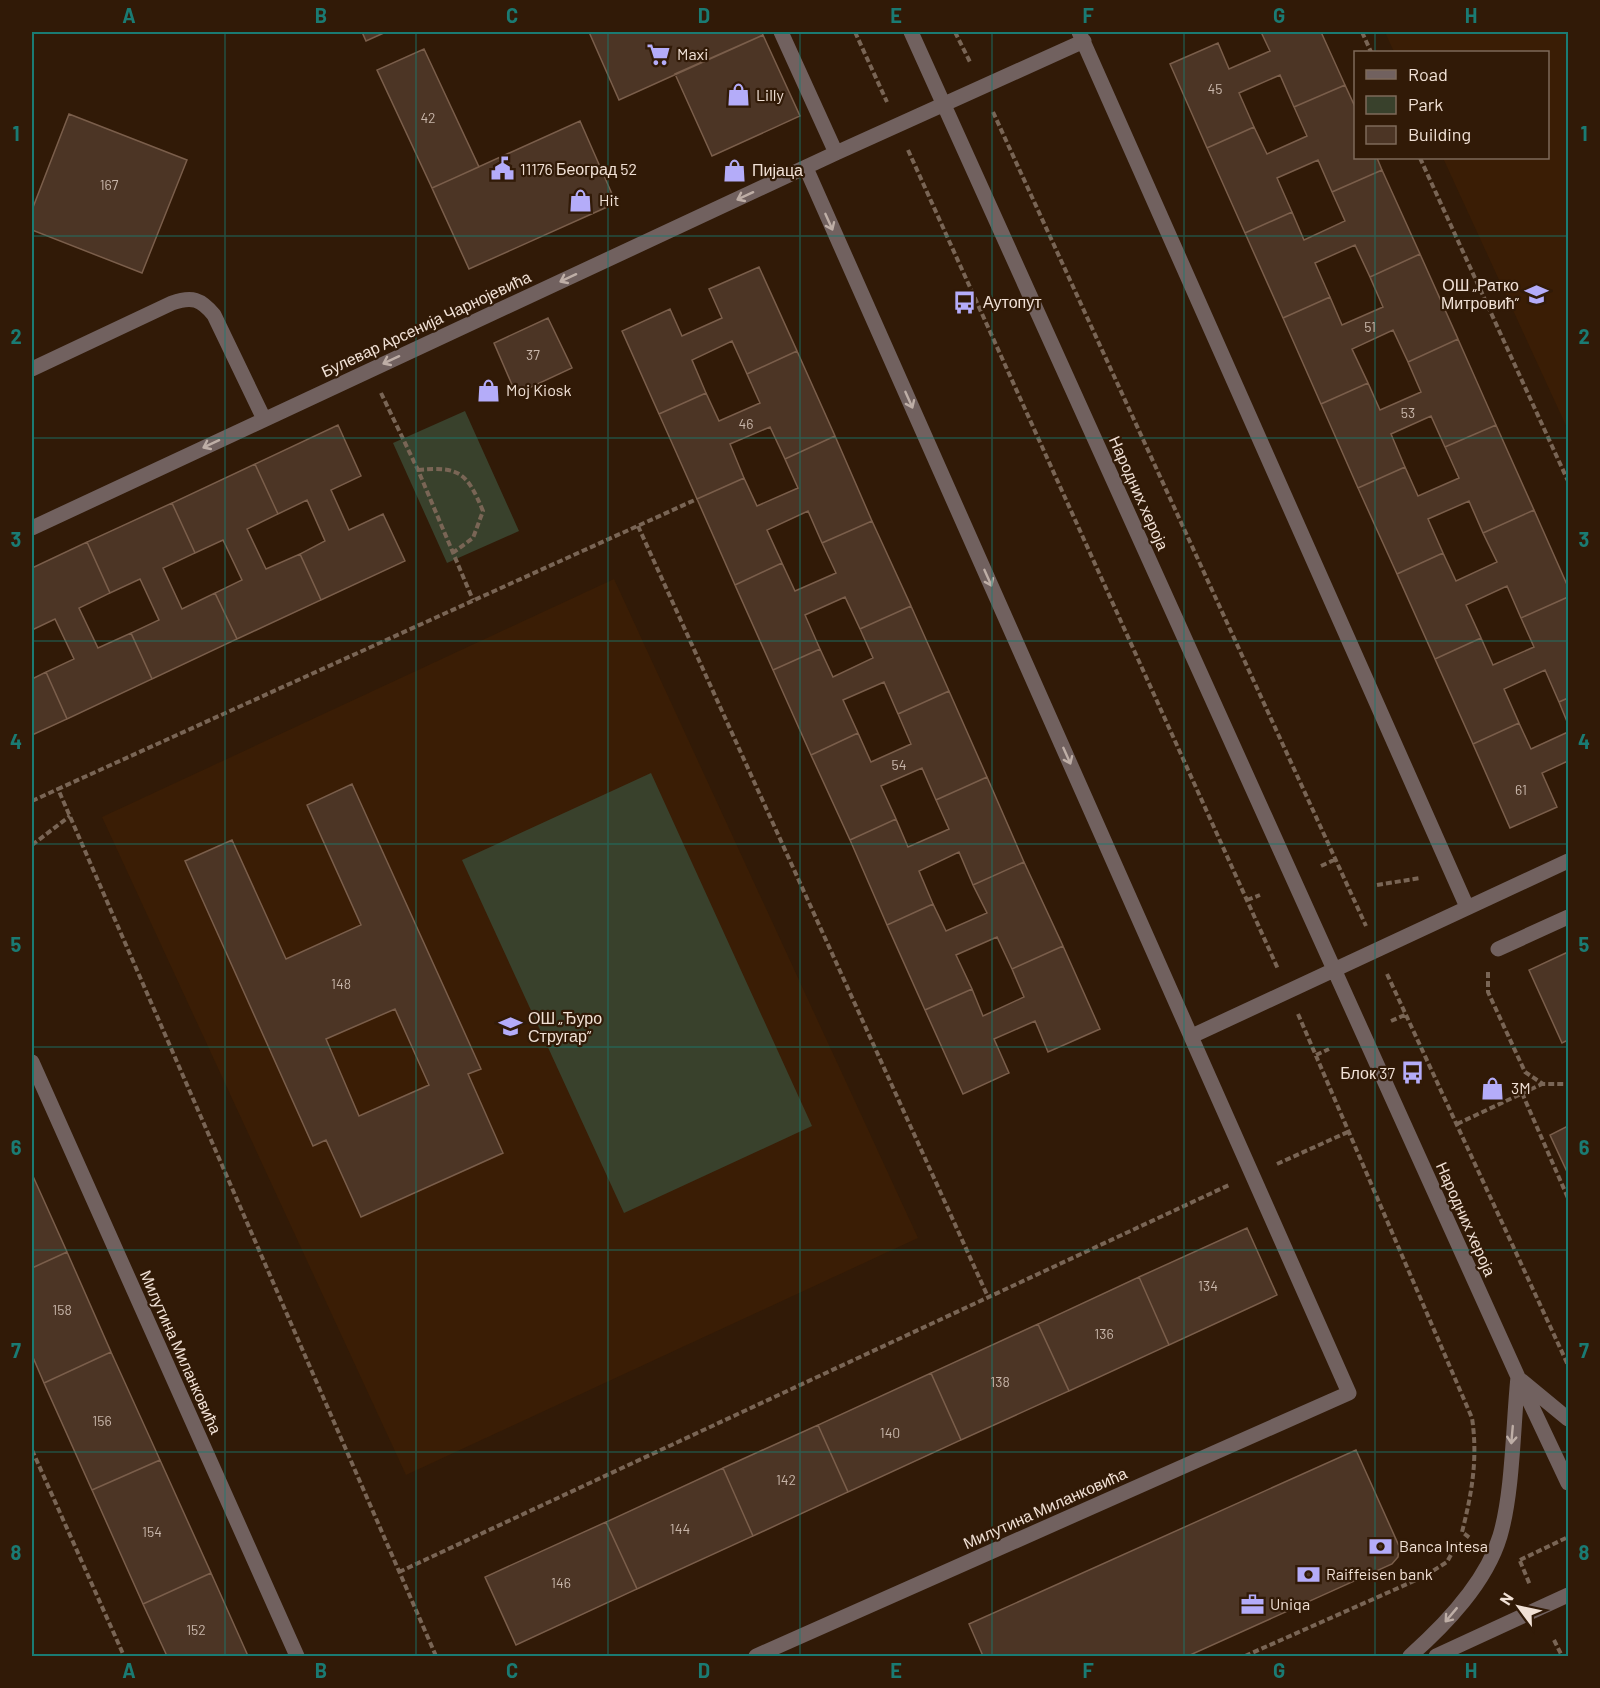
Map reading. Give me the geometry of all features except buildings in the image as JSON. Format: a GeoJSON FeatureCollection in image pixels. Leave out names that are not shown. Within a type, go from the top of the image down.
{"type":"FeatureCollection","features":[{"type":"Feature","properties":{"kind":"street"},"geometry":{"type":"LineString","coordinates":[[781,32],[836,153]]}},
{"type":"Feature","properties":{"kind":"street","name":"Народних хероја"},"geometry":{"type":"LineString","coordinates":[[911,32],[1518,1377],[1569,1483]]}},
{"type":"Feature","properties":{"kind":"street"},"geometry":{"type":"LineString","coordinates":[[1082,36],[1467,907]]}},
{"type":"Feature","properties":{"kind":"street","name":"Булевар Арсенија Чарнојевића"},"geometry":{"type":"LineString","coordinates":[[32,528],[836,153],[944,105],[1082,36]]}},
{"type":"Feature","properties":{"kind":"street"},"geometry":{"type":"LineString","coordinates":[[806,168],[1252,1174]]}},
{"type":"Feature","properties":{"kind":"street"},"geometry":{"type":"LineString","coordinates":[[32,369],[172,303],[187,298],[196,299],[204,303],[214,315],[264,419]]}},
{"type":"Feature","properties":{"kind":"street"},"geometry":{"type":"LineString","coordinates":[[1192,1036],[1287,989],[1569,861]]}},
{"type":"Feature","properties":{"kind":"street"},"geometry":{"type":"LineString","coordinates":[[1498,949],[1569,917]]}},
{"type":"Feature","properties":{"kind":"street","name":"Милутина Миланковића"},"geometry":{"type":"LineString","coordinates":[[32,1062],[297,1656]]}},
{"type":"Feature","properties":{"kind":"street","name":"Милутина Миланковића"},"geometry":{"type":"LineString","coordinates":[[756,1656],[1349,1393],[1252,1174]]}},
{"type":"Feature","properties":{"kind":"street"},"geometry":{"type":"LineString","coordinates":[[1518,1377],[1569,1419]]}},
{"type":"Feature","properties":{"kind":"street"},"geometry":{"type":"LineString","coordinates":[[1410,1656],[1438,1631],[1469,1595],[1499,1539],[1506,1512],[1518,1377]]}},
{"type":"Feature","properties":{"kind":"street"},"geometry":{"type":"LineString","coordinates":[[1436,1656],[1569,1595]]}},
{"type":"Feature","properties":{"kind":"path"},"geometry":{"type":"LineString","coordinates":[[855,32],[1287,989],[1472,1418],[1476,1440],[1475,1468],[1471,1498],[1462,1532],[1492,1554]]}},
{"type":"Feature","properties":{"kind":"path"},"geometry":{"type":"LineString","coordinates":[[956,32],[1569,1365]]}},
{"type":"Feature","properties":{"kind":"path"},"geometry":{"type":"LineString","coordinates":[[1362,32],[1371,51]]}},
{"type":"Feature","properties":{"kind":"path"},"geometry":{"type":"LineString","coordinates":[[1420,159],[1569,481]]}},
{"type":"Feature","properties":{"kind":"path"},"geometry":{"type":"LineString","coordinates":[[370,370],[454,552],[473,600]]}},
{"type":"Feature","properties":{"kind":"path"},"geometry":{"type":"LineString","coordinates":[[417,470],[446,467],[471,482],[483,511],[473,538],[454,552]]}},
{"type":"Feature","properties":{"kind":"path"},"geometry":{"type":"LineString","coordinates":[[32,801],[697,499]]}},
{"type":"Feature","properties":{"kind":"path"},"geometry":{"type":"LineString","coordinates":[[638,526],[988,1297]]}},
{"type":"Feature","properties":{"kind":"path"},"geometry":{"type":"LineString","coordinates":[[58,789],[436,1656]]}},
{"type":"Feature","properties":{"kind":"path"},"geometry":{"type":"LineString","coordinates":[[32,845],[70,816]]}},
{"type":"Feature","properties":{"kind":"path"},"geometry":{"type":"LineString","coordinates":[[1321,866],[1336,859]]}},
{"type":"Feature","properties":{"kind":"path"},"geometry":{"type":"LineString","coordinates":[[1377,885],[1420,878]]}},
{"type":"Feature","properties":{"kind":"path"},"geometry":{"type":"LineString","coordinates":[[1247,900],[1260,895]]}},
{"type":"Feature","properties":{"kind":"path"},"geometry":{"type":"LineString","coordinates":[[1494,1005],[1525,1072],[1542,1084]]}},
{"type":"Feature","properties":{"kind":"path"},"geometry":{"type":"LineString","coordinates":[[1391,1021],[1407,1014]]}},
{"type":"Feature","properties":{"kind":"path"},"geometry":{"type":"LineString","coordinates":[[1316,1055],[1329,1049]]}},
{"type":"Feature","properties":{"kind":"path"},"geometry":{"type":"LineString","coordinates":[[1457,1124],[1542,1084],[1569,1084]]}},
{"type":"Feature","properties":{"kind":"path"},"geometry":{"type":"LineString","coordinates":[[1522,1093],[1569,1198]]}},
{"type":"Feature","properties":{"kind":"path"},"geometry":{"type":"LineString","coordinates":[[399,1572],[1252,1174],[1350,1131]]}},
{"type":"Feature","properties":{"kind":"path"},"geometry":{"type":"LineString","coordinates":[[32,1449],[124,1656]]}},
{"type":"Feature","properties":{"kind":"path"},"geometry":{"type":"LineString","coordinates":[[1245,1656],[1423,1577],[1447,1562],[1457,1544]]}},
{"type":"Feature","properties":{"kind":"path"},"geometry":{"type":"LineString","coordinates":[[1519,1560],[1530,1585]]}},
{"type":"Feature","properties":{"kind":"path"},"geometry":{"type":"LineString","coordinates":[[1554,1640],[1562,1656]]}},
{"type":"Feature","properties":{"kind":"shaded area","name":"ОШ „Ратко Митровић”"},"geometry":{"type":"Polygon","coordinates":[[[1385,32],[1568,32],[1568,430],[1443,159],[1549,159],[1549,51],[1394,51],[1385,32]]]}},
{"type":"Feature","properties":{"kind":"shaded area","name":"ОШ „Ђуро Стругар”"},"geometry":{"type":"Polygon","coordinates":[[[614,579],[918,1238],[406,1475],[102,817],[614,579]]]}},
{"type":"Feature","properties":{"kind":"green space"},"geometry":{"type":"Polygon","coordinates":[[[465,411],[519,531],[447,563],[393,443],[465,411]]]}},
{"type":"Feature","properties":{"kind":"green space"},"geometry":{"type":"Polygon","coordinates":[[[651,773],[812,1126],[624,1213],[462,860],[651,773]]]}},
{"type":"Feature","properties":{"kind":"place","name":"Maxi"},"geometry":{"type":"Point","coordinates":[659,54]}},
{"type":"Feature","properties":{"kind":"place","name":"Lilly"},"geometry":{"type":"Point","coordinates":[738,95]}},
{"type":"Feature","properties":{"kind":"place","name":"11176 Београд 52"},"geometry":{"type":"Point","coordinates":[502,169]}},
{"type":"Feature","properties":{"kind":"place","name":"Пијаца"},"geometry":{"type":"Point","coordinates":[734,170]}},
{"type":"Feature","properties":{"kind":"place","name":"Hit"},"geometry":{"type":"Point","coordinates":[581,200]}},
{"type":"Feature","properties":{"kind":"place","name":"ОШ „Ратко Митровић”"},"geometry":{"type":"Point","coordinates":[1537,294]}},
{"type":"Feature","properties":{"kind":"place","name":"Аутопут"},"geometry":{"type":"Point","coordinates":[965,302]}},
{"type":"Feature","properties":{"kind":"place","name":"Moj Kiosk"},"geometry":{"type":"Point","coordinates":[488,390]}},
{"type":"Feature","properties":{"kind":"place","name":"ОШ „Ђуро Стругар”"},"geometry":{"type":"Point","coordinates":[510,1027]}},
{"type":"Feature","properties":{"kind":"place","name":"Блок 37"},"geometry":{"type":"Point","coordinates":[1413,1073]}},
{"type":"Feature","properties":{"kind":"place","name":"3M"},"geometry":{"type":"Point","coordinates":[1493,1088]}},
{"type":"Feature","properties":{"kind":"place","name":"Banca Intesa"},"geometry":{"type":"Point","coordinates":[1381,1546]}},
{"type":"Feature","properties":{"kind":"place","name":"Raiffeisen bank"},"geometry":{"type":"Point","coordinates":[1308,1574]}},
{"type":"Feature","properties":{"kind":"place","name":"Uniqa"},"geometry":{"type":"Point","coordinates":[1252,1604]}}]}
